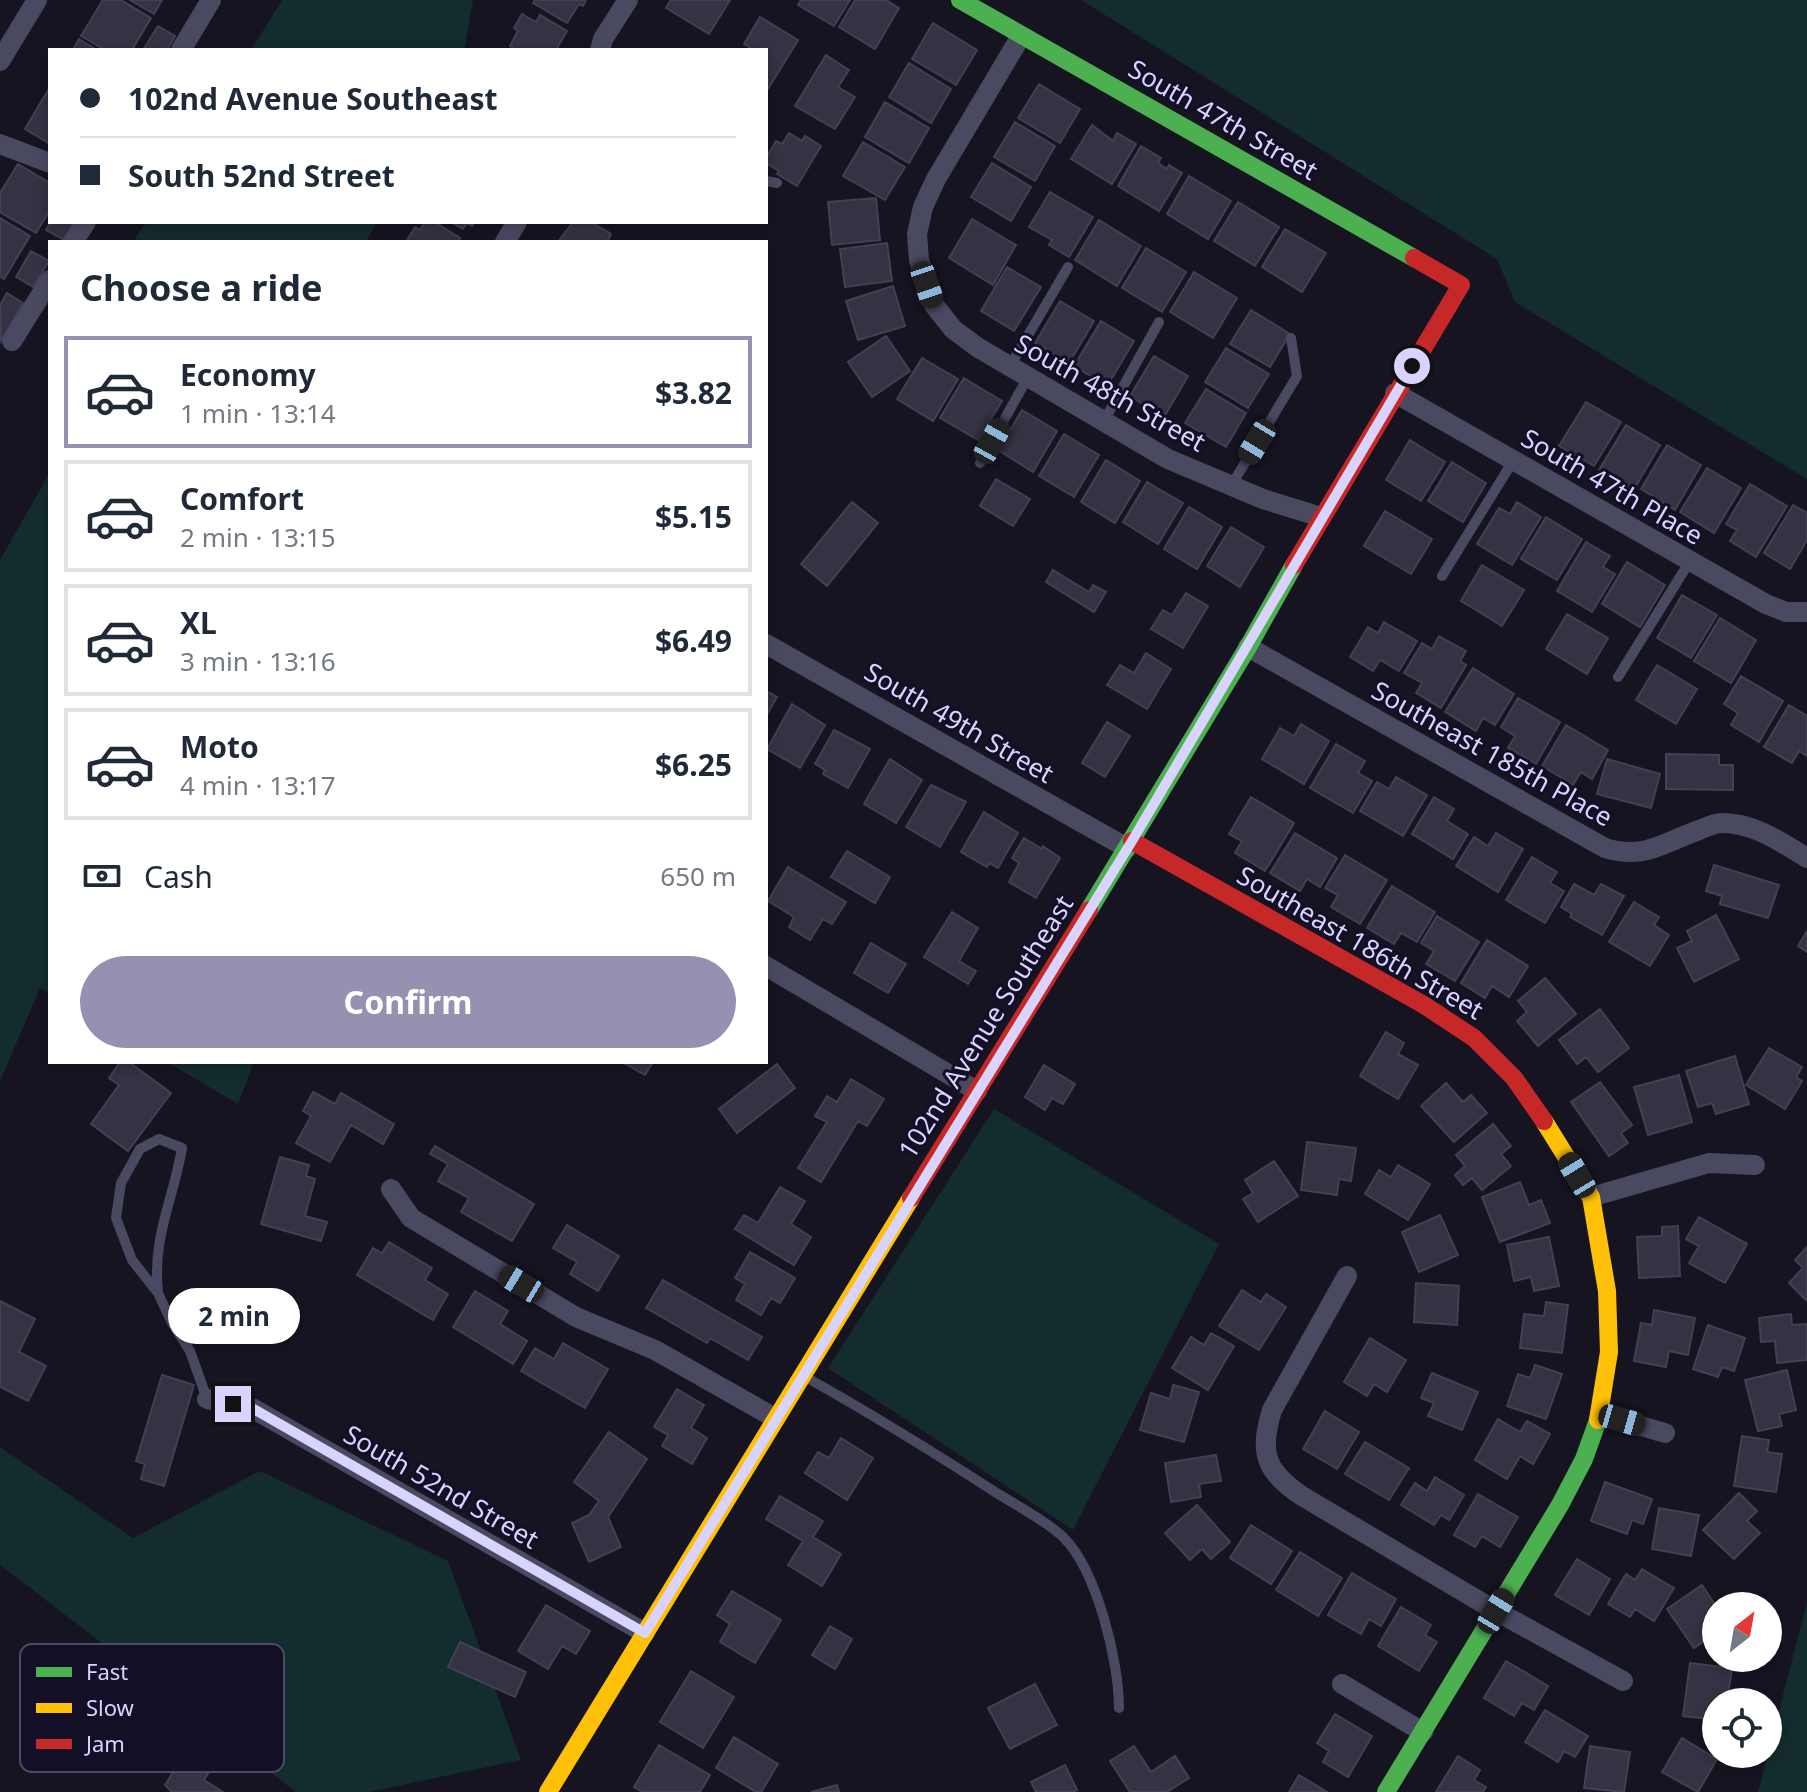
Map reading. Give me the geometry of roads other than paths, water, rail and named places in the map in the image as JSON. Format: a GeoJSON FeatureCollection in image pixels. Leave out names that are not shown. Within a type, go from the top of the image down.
{"type":"FeatureCollection","features":[{"type":"Feature","properties":{"kind":"street"},"geometry":{"type":"LineString","coordinates":[[0,61],[37,0]]}},
{"type":"Feature","properties":{"kind":"street"},"geometry":{"type":"LineString","coordinates":[[182,48],[211,0]]}},
{"type":"Feature","properties":{"kind":"street"},"geometry":{"type":"LineString","coordinates":[[601,48],[628,0]]}},
{"type":"Feature","properties":{"kind":"street","name":"South 47th Street"},"geometry":{"type":"LineString","coordinates":[[960,0],[1461,285]]}},
{"type":"Feature","properties":{"kind":"street","name":"South 48th Street"},"geometry":{"type":"LineString","coordinates":[[1021,36],[936,179],[923,207],[917,234],[919,260],[934,305],[953,329],[977,347],[1168,459],[1231,486],[1321,517]]}},
{"type":"Feature","properties":{"kind":"street"},"geometry":{"type":"LineString","coordinates":[[0,144],[48,162]]}},
{"type":"Feature","properties":{"kind":"street"},"geometry":{"type":"LineString","coordinates":[[12,341],[48,283]]}},
{"type":"Feature","properties":{"kind":"street","name":"102nd Avenue Southeast"},"geometry":{"type":"LineString","coordinates":[[548,1792],[775,1418],[1130,845],[1321,517],[1461,285]]}},
{"type":"Feature","properties":{"kind":"street","name":"South 47th Place"},"geometry":{"type":"LineString","coordinates":[[1395,393],[1766,604],[1786,612],[1807,612]]}},
{"type":"Feature","properties":{"kind":"street","name":"South 49th Street"},"geometry":{"type":"LineString","coordinates":[[768,645],[1130,845]]}},
{"type":"Feature","properties":{"kind":"street","name":"Southeast 185th Place"},"geometry":{"type":"LineString","coordinates":[[1248,647],[1605,848],[1624,854],[1648,851],[1719,823],[1744,826],[1770,836],[1807,858]]}},
{"type":"Feature","properties":{"kind":"street","name":"Southeast 186th Street"},"geometry":{"type":"LineString","coordinates":[[1130,845],[1424,1005],[1474,1038],[1514,1078],[1591,1197]]}},
{"type":"Feature","properties":{"kind":"street"},"geometry":{"type":"LineString","coordinates":[[768,967],[977,1091]]}},
{"type":"Feature","properties":{"kind":"street"},"geometry":{"type":"LineString","coordinates":[[1386,1792],[1560,1505],[1584,1459],[1600,1414],[1609,1352],[1607,1291],[1591,1197],[1709,1163],[1755,1165]]}},
{"type":"Feature","properties":{"kind":"street"},"geometry":{"type":"LineString","coordinates":[[391,1189],[411,1218],[562,1309],[655,1350],[775,1418]]}},
{"type":"Feature","properties":{"kind":"street"},"geometry":{"type":"LineString","coordinates":[[1347,1276],[1272,1410],[1266,1431],[1268,1465],[1284,1483],[1302,1496],[1496,1611],[1623,1681]]}},
{"type":"Feature","properties":{"kind":"street","name":"South 52nd Street"},"geometry":{"type":"LineString","coordinates":[[207,1399],[252,1408],[645,1633]]}},
{"type":"Feature","properties":{"kind":"street"},"geometry":{"type":"LineString","coordinates":[[1600,1414],[1665,1433]]}},
{"type":"Feature","properties":{"kind":"street"},"geometry":{"type":"LineString","coordinates":[[1342,1684],[1423,1732]]}},
{"type":"Feature","properties":{"kind":"lane"},"geometry":{"type":"LineString","coordinates":[[1010,366],[1068,267]]}},
{"type":"Feature","properties":{"kind":"lane"},"geometry":{"type":"LineString","coordinates":[[1104,421],[1159,322]]}},
{"type":"Feature","properties":{"kind":"lane"},"geometry":{"type":"LineString","coordinates":[[1231,486],[1297,376],[1291,338]]}},
{"type":"Feature","properties":{"kind":"lane"},"geometry":{"type":"LineString","coordinates":[[980,463],[1028,377]]}},
{"type":"Feature","properties":{"kind":"lane"},"geometry":{"type":"LineString","coordinates":[[1442,576],[1513,461]]}},
{"type":"Feature","properties":{"kind":"lane"},"geometry":{"type":"LineString","coordinates":[[1618,677],[1690,561]]}},
{"type":"Feature","properties":{"kind":"lane"},"geometry":{"type":"LineString","coordinates":[[158,1293],[155,1267],[161,1226],[182,1148],[159,1139],[140,1149],[121,1183],[116,1218],[132,1260],[158,1293],[190,1351],[207,1399]]}},
{"type":"Feature","properties":{"kind":"lane"},"geometry":{"type":"LineString","coordinates":[[802,1375],[906,1434],[1063,1537],[1088,1577],[1106,1629],[1119,1681],[1119,1708]]}}]}
